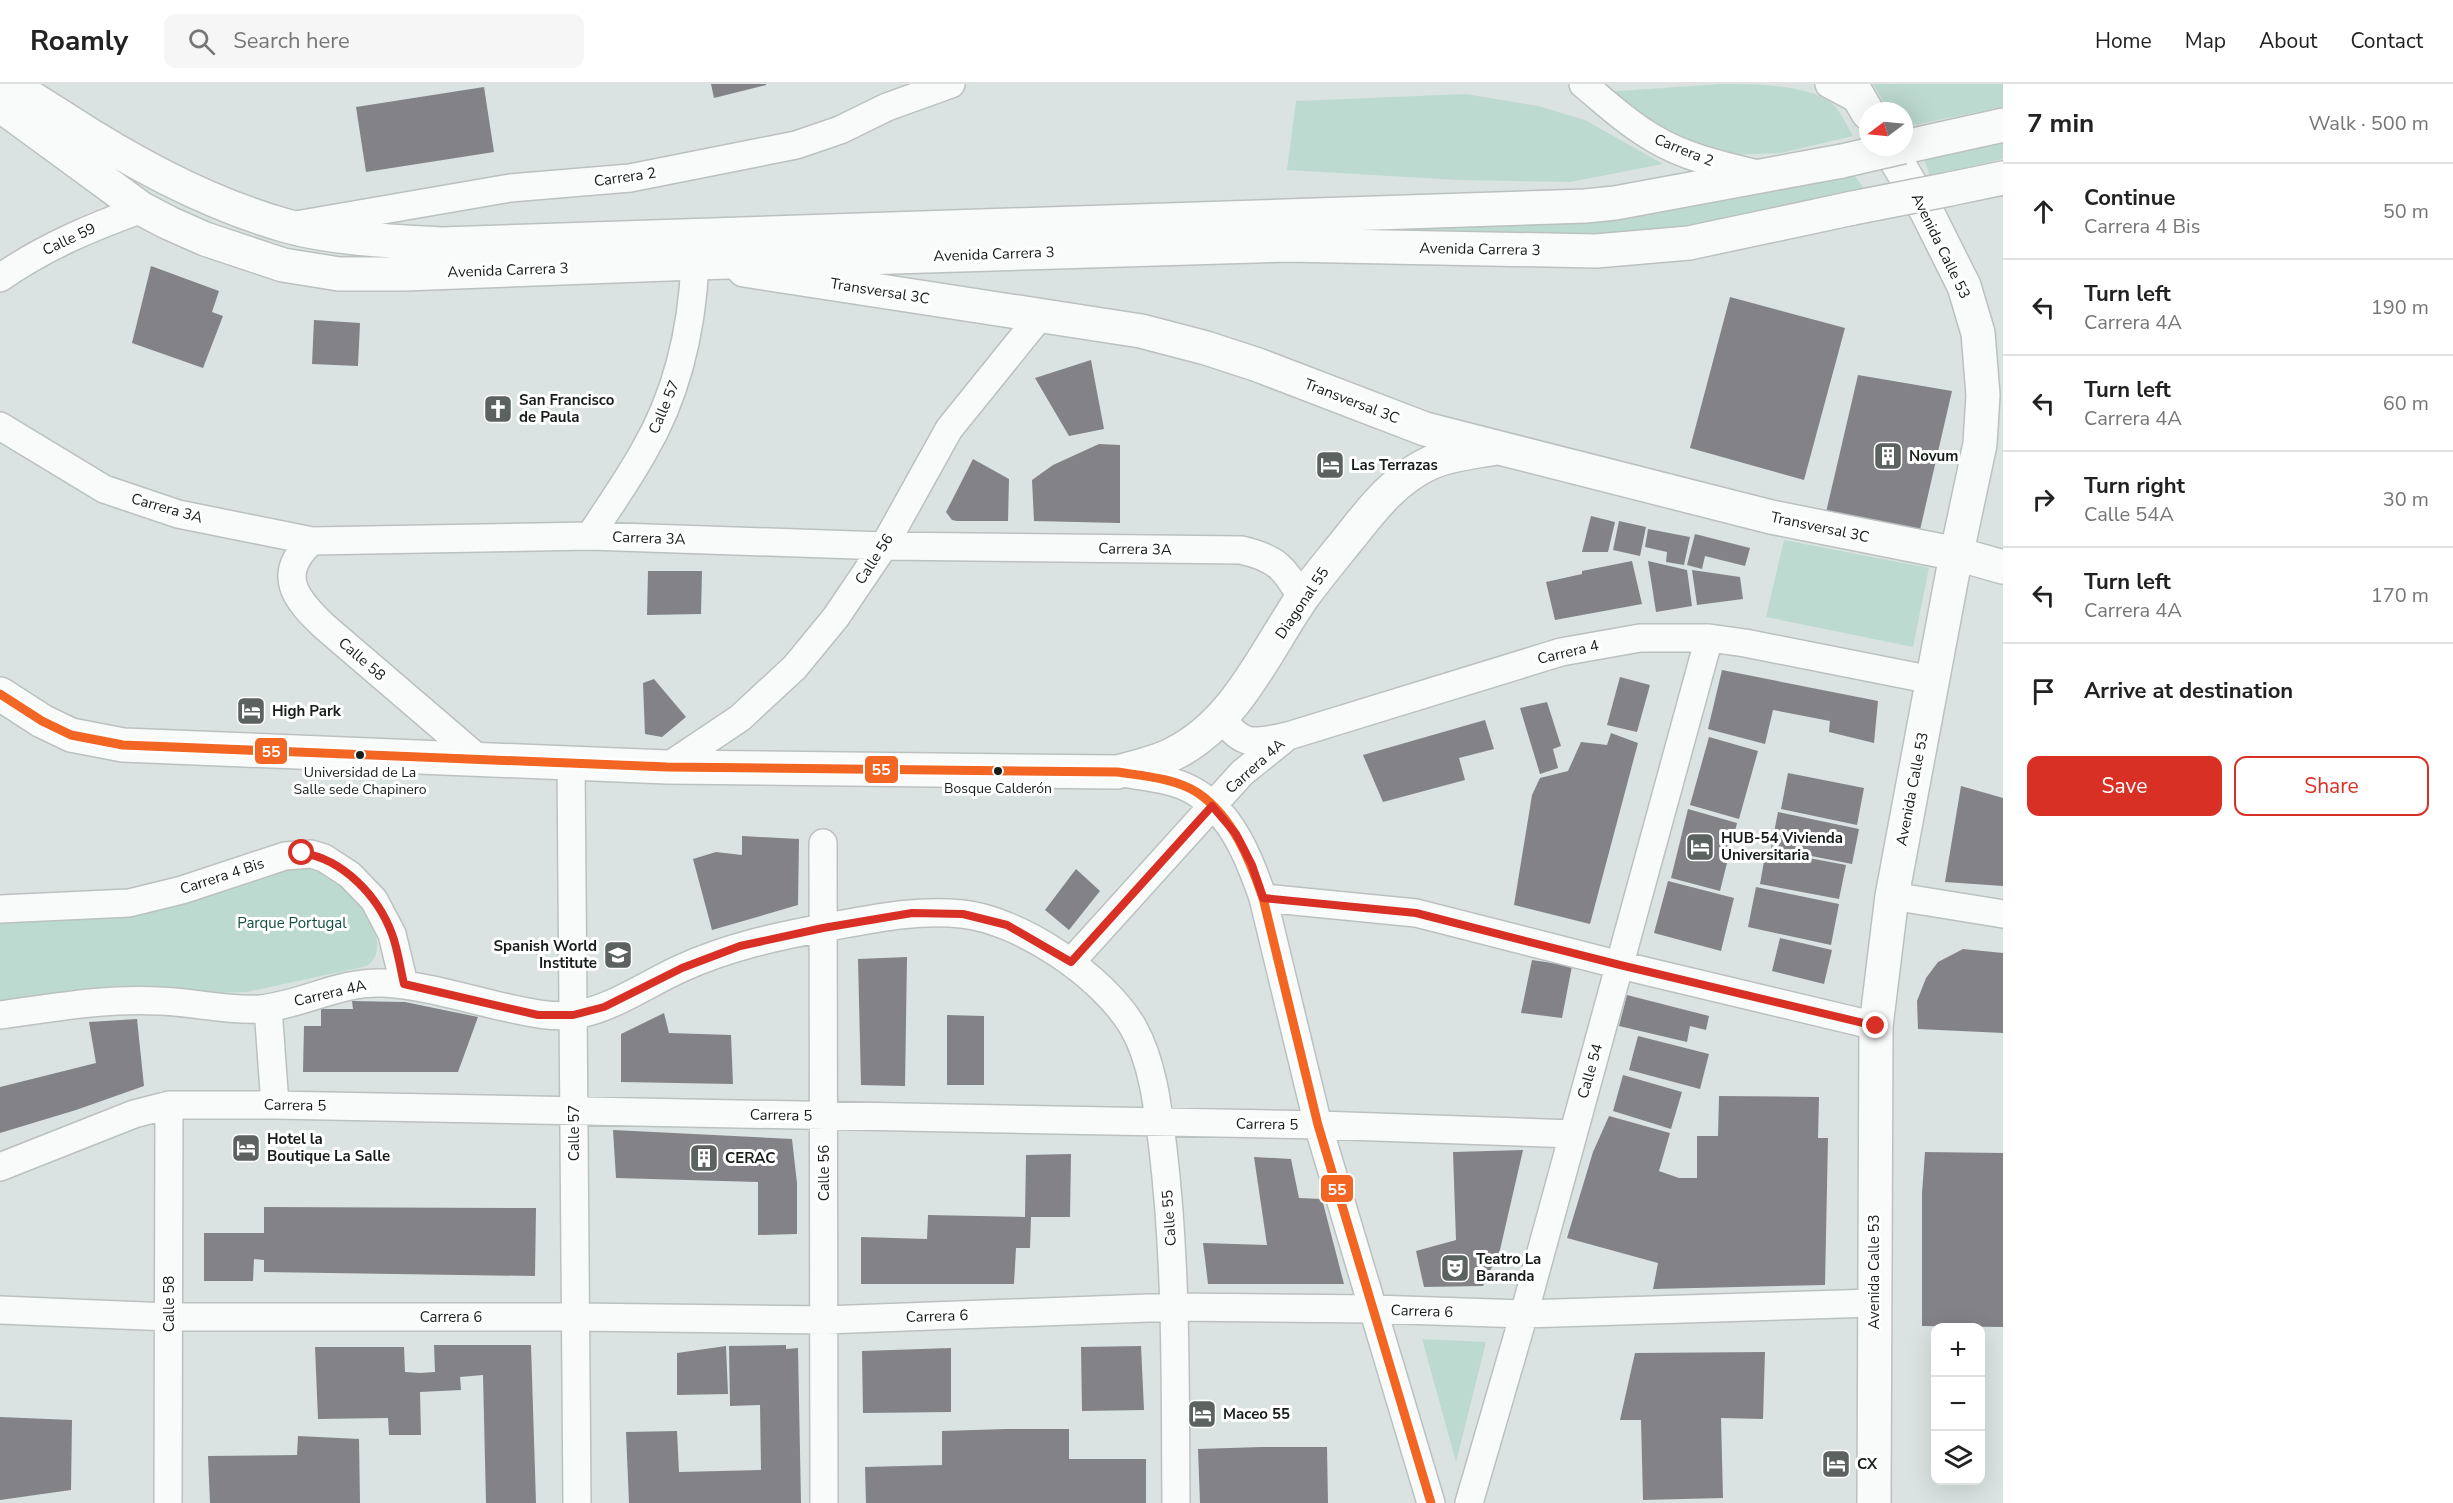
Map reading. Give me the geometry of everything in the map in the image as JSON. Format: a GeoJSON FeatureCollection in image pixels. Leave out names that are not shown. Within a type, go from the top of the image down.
{"type":"FeatureCollection","features":[{"type":"Feature","properties":{"kind":"main road","name":"Avenida Carrera 3"},"geometry":{"type":"LineString","coordinates":[[12,99],[180,185],[230,206],[288,226],[355,237],[441,243],[1585,206],[1766,176],[1864,156]]}},
{"type":"Feature","properties":{"kind":"main road","name":"Avenida Carrera 3"},"geometry":{"type":"LineString","coordinates":[[12,99],[142,209],[196,235],[253,256],[283,265],[339,274],[404,274],[1288,245],[1596,251],[1689,243],[2003,178]]}},
{"type":"Feature","properties":{"kind":"main road","name":"Avenida Carrera 3"},"geometry":{"type":"LineString","coordinates":[[1913,145],[2003,124]]}},
{"type":"Feature","properties":{"kind":"main road","name":"Avenida Calle 53"},"geometry":{"type":"LineString","coordinates":[[1874,1503],[1873,1303],[1876,1026],[1892,896],[1932,680],[1980,444],[1983,395],[1978,333],[1964,286],[1927,212],[1893,156]]}},
{"type":"Feature","properties":{"kind":"main road","name":"Transversal 3C"},"geometry":{"type":"LineString","coordinates":[[695,263],[1141,331],[1206,348],[1258,365],[1425,429],[1771,517],[1957,554],[2003,567]]}},
{"type":"Feature","properties":{"kind":"main road","name":"Diagonal 55"},"geometry":{"type":"LineString","coordinates":[[1117,772],[1174,754],[1198,738],[1221,717],[1258,669],[1302,598],[1373,507],[1410,474],[1430,463],[1453,455],[1496,448]]}},
{"type":"Feature","properties":{"kind":"main road"},"geometry":{"type":"LineString","coordinates":[[0,694],[42,721],[71,735],[123,745],[667,767],[1117,772]]}},
{"type":"Feature","properties":{"kind":"main road","name":"Avenida Calle 53"},"geometry":{"type":"LineString","coordinates":[[1875,1456],[1890,1503]]}},
{"type":"Feature","properties":{"kind":"street","name":"Carrera 2"},"geometry":{"type":"LineString","coordinates":[[288,226],[510,188],[630,178],[796,145],[840,130],[887,107],[951,84]]}},
{"type":"Feature","properties":{"kind":"street","name":"Carrera 2"},"geometry":{"type":"LineString","coordinates":[[1583,84],[1619,115],[1653,138],[1712,163],[1766,176]]}},
{"type":"Feature","properties":{"kind":"street"},"geometry":{"type":"LineString","coordinates":[[1829,84],[1860,99]]}},
{"type":"Feature","properties":{"kind":"street","name":"Calle 59"},"geometry":{"type":"LineString","coordinates":[[0,278],[25,261],[64,240],[142,209]]}},
{"type":"Feature","properties":{"kind":"street","name":"Calle 57"},"geometry":{"type":"LineString","coordinates":[[590,536],[645,450],[674,388],[688,337],[695,263]]}},
{"type":"Feature","properties":{"kind":"street","name":"Calle 56"},"geometry":{"type":"LineString","coordinates":[[667,767],[740,718],[795,667],[836,617],[884,546],[949,429],[1041,315]]}},
{"type":"Feature","properties":{"kind":"street","name":"Carrera 3A"},"geometry":{"type":"LineString","coordinates":[[0,426],[104,489],[178,514],[312,541],[590,536],[884,546],[1241,550],[1259,554],[1285,570],[1302,598]]}},
{"type":"Feature","properties":{"kind":"street","name":"Calle 58"},"geometry":{"type":"LineString","coordinates":[[312,541],[299,553],[293,565],[292,580],[296,596],[325,627],[479,759]]}},
{"type":"Feature","properties":{"kind":"street","name":"Carrera 4"},"geometry":{"type":"LineString","coordinates":[[1221,717],[1230,730],[1243,740],[1256,742],[1288,736],[1561,651],[1640,638],[1709,638],[1745,643],[1932,680]]}},
{"type":"Feature","properties":{"kind":"street","name":"Calle 54"},"geometry":{"type":"LineString","coordinates":[[1470,1503],[1709,638]]}},
{"type":"Feature","properties":{"kind":"street","name":"Carrera 4A"},"geometry":{"type":"LineString","coordinates":[[0,1015],[94,1003],[158,1000],[244,1010],[268,1008],[346,986],[372,983],[404,984],[538,1015],[573,1015],[604,1007],[682,968],[740,946],[823,928],[912,913],[963,914],[1007,925],[1071,962],[1242,773],[1288,736]]}},
{"type":"Feature","properties":{"kind":"street","name":"Calle 57"},"geometry":{"type":"LineString","coordinates":[[571,763],[577,1503]]}},
{"type":"Feature","properties":{"kind":"street"},"geometry":{"type":"LineString","coordinates":[[1117,772],[1152,778],[1197,793],[1212,806],[1236,834],[1252,865],[1263,898],[1318,1125],[1431,1503]]}},
{"type":"Feature","properties":{"kind":"street","name":"Calle 56"},"geometry":{"type":"LineString","coordinates":[[823,843],[824,1503]]}},
{"type":"Feature","properties":{"kind":"street","name":"Carrera 4 Bis"},"geometry":{"type":"LineString","coordinates":[[0,909],[129,903],[182,890],[285,856],[311,854],[324,858],[343,871],[374,900],[392,934],[404,984]]}},
{"type":"Feature","properties":{"kind":"street"},"geometry":{"type":"LineString","coordinates":[[1892,896],[2003,914]]}},
{"type":"Feature","properties":{"kind":"street"},"geometry":{"type":"LineString","coordinates":[[1263,898],[1416,913],[1620,965],[1876,1026]]}},
{"type":"Feature","properties":{"kind":"street","name":"Calle 55"},"geometry":{"type":"LineString","coordinates":[[1071,962],[1104,989],[1133,1027],[1148,1065],[1160,1122],[1175,1307],[1176,1503]]}},
{"type":"Feature","properties":{"kind":"street"},"geometry":{"type":"LineString","coordinates":[[268,1008],[275,1105]]}},
{"type":"Feature","properties":{"kind":"street","name":"Calle 58"},"geometry":{"type":"LineString","coordinates":[[168,1503],[169,1105]]}},
{"type":"Feature","properties":{"kind":"street","name":"Carrera 5"},"geometry":{"type":"LineString","coordinates":[[0,1167],[134,1114],[169,1105],[574,1110],[1318,1125],[1572,1134]]}},
{"type":"Feature","properties":{"kind":"street","name":"Carrera 6"},"geometry":{"type":"LineString","coordinates":[[0,1311],[169,1317],[575,1317],[825,1320],[1175,1307],[1373,1309],[1524,1314],[1873,1303]]}},
{"type":"Feature","properties":{"kind":"green space"},"geometry":{"type":"Polygon","coordinates":[[[1721,84],[1780,86],[1823,97],[1836,107],[1853,136],[1781,153],[1732,155],[1691,146],[1604,92],[1721,84]]]}},
{"type":"Feature","properties":{"kind":"green space"},"geometry":{"type":"Polygon","coordinates":[[[1873,84],[2003,84],[2003,107],[1913,125],[1913,102],[1884,102],[1873,84]]]}},
{"type":"Feature","properties":{"kind":"green space"},"geometry":{"type":"Polygon","coordinates":[[[1466,94],[1538,106],[1585,120],[1663,164],[1570,182],[1458,180],[1287,170],[1296,101],[1466,94]]]}},
{"type":"Feature","properties":{"kind":"green space"},"geometry":{"type":"Polygon","coordinates":[[[2003,139],[2003,159],[1930,176],[1924,159],[2003,139]]]}},
{"type":"Feature","properties":{"kind":"green space"},"geometry":{"type":"Polygon","coordinates":[[[1852,172],[1865,190],[1699,228],[1602,237],[1272,230],[1852,172]]]}},
{"type":"Feature","properties":{"kind":"green space"},"geometry":{"type":"Polygon","coordinates":[[[1784,540],[1929,568],[1913,647],[1766,617],[1784,540]]]}},
{"type":"Feature","properties":{"kind":"green space","name":"Parque Portugal"},"geometry":{"type":"Polygon","coordinates":[[[296,863],[334,878],[359,897],[371,922],[377,945],[373,960],[367,966],[247,992],[215,993],[135,988],[0,1005],[0,921],[296,863]]]}},
{"type":"Feature","properties":{"kind":"green space"},"geometry":{"type":"Polygon","coordinates":[[[1422,1339],[1486,1342],[1456,1462],[1422,1339]]]}},
{"type":"Feature","properties":{"kind":"building"},"geometry":{"type":"Polygon","coordinates":[[[711,84],[766,84],[766,85],[714,98],[711,84]]]}},
{"type":"Feature","properties":{"kind":"building"},"geometry":{"type":"Polygon","coordinates":[[[484,87],[494,152],[366,172],[356,107],[484,87]]]}},
{"type":"Feature","properties":{"kind":"building"},"geometry":{"type":"Polygon","coordinates":[[[151,266],[219,291],[212,312],[223,316],[203,368],[132,343],[151,266]]]}},
{"type":"Feature","properties":{"kind":"building"},"geometry":{"type":"Polygon","coordinates":[[[1730,297],[1845,328],[1804,480],[1690,448],[1730,297]]]}},
{"type":"Feature","properties":{"kind":"building"},"geometry":{"type":"Polygon","coordinates":[[[314,320],[360,323],[358,366],[312,364],[314,320]]]}},
{"type":"Feature","properties":{"kind":"building"},"geometry":{"type":"Polygon","coordinates":[[[1091,360],[1104,429],[1069,436],[1035,378],[1091,360]]]}},
{"type":"Feature","properties":{"kind":"building","name":"Novum"},"geometry":{"type":"Polygon","coordinates":[[[1858,375],[1952,391],[1917,543],[1824,521],[1858,375]]]}},
{"type":"Feature","properties":{"kind":"building"},"geometry":{"type":"Polygon","coordinates":[[[1099,444],[1120,445],[1120,523],[1034,521],[1032,480],[1053,465],[1099,444]]]}},
{"type":"Feature","properties":{"kind":"building"},"geometry":{"type":"Polygon","coordinates":[[[973,459],[1009,479],[1008,521],[957,521],[952,520],[946,512],[973,459]]]}},
{"type":"Feature","properties":{"kind":"building"},"geometry":{"type":"Polygon","coordinates":[[[1591,516],[1615,522],[1608,552],[1582,552],[1591,516]]]}},
{"type":"Feature","properties":{"kind":"building"},"geometry":{"type":"Polygon","coordinates":[[[1619,521],[1646,527],[1640,556],[1613,550],[1619,521]]]}},
{"type":"Feature","properties":{"kind":"building"},"geometry":{"type":"Polygon","coordinates":[[[1648,529],[1690,537],[1684,565],[1666,562],[1667,552],[1645,547],[1648,529]]]}},
{"type":"Feature","properties":{"kind":"building"},"geometry":{"type":"Polygon","coordinates":[[[1695,534],[1750,548],[1745,566],[1705,556],[1702,569],[1687,565],[1695,534]]]}},
{"type":"Feature","properties":{"kind":"building"},"geometry":{"type":"Polygon","coordinates":[[[1632,561],[1642,604],[1555,620],[1546,582],[1582,574],[1582,571],[1632,561]]]}},
{"type":"Feature","properties":{"kind":"building"},"geometry":{"type":"Polygon","coordinates":[[[1648,561],[1687,570],[1692,606],[1656,612],[1648,561]]]}},
{"type":"Feature","properties":{"kind":"building"},"geometry":{"type":"Polygon","coordinates":[[[1692,570],[1740,577],[1743,599],[1697,605],[1692,570]]]}},
{"type":"Feature","properties":{"kind":"building"},"geometry":{"type":"Polygon","coordinates":[[[648,571],[702,571],[701,614],[647,615],[648,571]]]}},
{"type":"Feature","properties":{"kind":"building"},"geometry":{"type":"Polygon","coordinates":[[[1722,670],[1878,701],[1874,743],[1829,732],[1830,721],[1773,710],[1765,744],[1708,729],[1722,670]]]}},
{"type":"Feature","properties":{"kind":"building"},"geometry":{"type":"Polygon","coordinates":[[[1620,677],[1650,685],[1637,732],[1607,725],[1620,677]]]}},
{"type":"Feature","properties":{"kind":"building"},"geometry":{"type":"Polygon","coordinates":[[[654,679],[686,717],[662,737],[645,734],[643,683],[654,679]]]}},
{"type":"Feature","properties":{"kind":"building"},"geometry":{"type":"Polygon","coordinates":[[[1547,702],[1561,746],[1553,749],[1558,768],[1540,774],[1520,708],[1547,702]]]}},
{"type":"Feature","properties":{"kind":"building"},"geometry":{"type":"Polygon","coordinates":[[[1485,720],[1494,749],[1459,758],[1465,780],[1383,802],[1363,755],[1485,720]]]}},
{"type":"Feature","properties":{"kind":"building"},"geometry":{"type":"Polygon","coordinates":[[[1611,733],[1638,743],[1590,924],[1514,905],[1532,795],[1540,778],[1568,771],[1581,742],[1607,745],[1611,733]]]}},
{"type":"Feature","properties":{"kind":"building"},"geometry":{"type":"Polygon","coordinates":[[[1709,737],[1758,751],[1739,819],[1690,805],[1709,737]]]}},
{"type":"Feature","properties":{"kind":"building"},"geometry":{"type":"Polygon","coordinates":[[[1788,773],[1864,788],[1857,825],[1781,809],[1788,773]]]}},
{"type":"Feature","properties":{"kind":"building"},"geometry":{"type":"Polygon","coordinates":[[[1961,786],[2003,798],[2003,886],[1945,882],[1961,786]]]}},
{"type":"Feature","properties":{"kind":"building"},"geometry":{"type":"Polygon","coordinates":[[[1688,809],[1737,823],[1720,891],[1671,878],[1688,809]]]}},
{"type":"Feature","properties":{"kind":"building"},"geometry":{"type":"Polygon","coordinates":[[[1778,812],[1859,829],[1852,864],[1771,848],[1778,812]]]}},
{"type":"Feature","properties":{"kind":"building"},"geometry":{"type":"Polygon","coordinates":[[[742,836],[799,839],[798,905],[712,930],[693,859],[716,852],[742,855],[742,836]]]}},
{"type":"Feature","properties":{"kind":"building"},"geometry":{"type":"Polygon","coordinates":[[[1766,850],[1846,865],[1839,899],[1760,884],[1766,850]]]}},
{"type":"Feature","properties":{"kind":"building"},"geometry":{"type":"Polygon","coordinates":[[[1076,869],[1100,891],[1069,930],[1045,910],[1076,869]]]}},
{"type":"Feature","properties":{"kind":"building"},"geometry":{"type":"Polygon","coordinates":[[[1668,881],[1734,898],[1721,951],[1654,933],[1668,881]]]}},
{"type":"Feature","properties":{"kind":"building"},"geometry":{"type":"Polygon","coordinates":[[[1756,887],[1839,904],[1831,945],[1748,927],[1756,887]]]}},
{"type":"Feature","properties":{"kind":"building"},"geometry":{"type":"Polygon","coordinates":[[[1780,938],[1832,950],[1824,984],[1772,971],[1780,938]]]}},
{"type":"Feature","properties":{"kind":"building"},"geometry":{"type":"Polygon","coordinates":[[[1963,949],[2003,953],[2003,1033],[1918,1029],[1917,1001],[1926,978],[1938,962],[1963,949]]]}},
{"type":"Feature","properties":{"kind":"building"},"geometry":{"type":"Polygon","coordinates":[[[907,957],[905,1086],[861,1085],[858,959],[907,957]]]}},
{"type":"Feature","properties":{"kind":"building"},"geometry":{"type":"Polygon","coordinates":[[[1532,960],[1572,966],[1562,1018],[1521,1013],[1532,960]]]}},
{"type":"Feature","properties":{"kind":"building"},"geometry":{"type":"Polygon","coordinates":[[[1627,995],[1709,1016],[1706,1030],[1690,1026],[1687,1042],[1619,1026],[1627,995]]]}},
{"type":"Feature","properties":{"kind":"building"},"geometry":{"type":"Polygon","coordinates":[[[352,1001],[405,1002],[478,1017],[458,1072],[303,1072],[304,1026],[321,1026],[321,1009],[353,1009],[352,1001]]]}},
{"type":"Feature","properties":{"kind":"building"},"geometry":{"type":"Polygon","coordinates":[[[664,1013],[669,1033],[731,1035],[733,1084],[621,1082],[621,1034],[664,1013]]]}},
{"type":"Feature","properties":{"kind":"building"},"geometry":{"type":"Polygon","coordinates":[[[947,1015],[984,1016],[984,1085],[947,1085],[947,1015]]]}},
{"type":"Feature","properties":{"kind":"building"},"geometry":{"type":"Polygon","coordinates":[[[137,1019],[144,1086],[0,1133],[0,1087],[96,1063],[89,1022],[137,1019]]]}},
{"type":"Feature","properties":{"kind":"building"},"geometry":{"type":"Polygon","coordinates":[[[1638,1036],[1709,1054],[1700,1089],[1629,1070],[1638,1036]]]}},
{"type":"Feature","properties":{"kind":"building"},"geometry":{"type":"Polygon","coordinates":[[[1623,1075],[1682,1092],[1671,1129],[1613,1111],[1623,1075]]]}},
{"type":"Feature","properties":{"kind":"building"},"geometry":{"type":"Polygon","coordinates":[[[1719,1096],[1819,1097],[1818,1138],[1828,1138],[1825,1285],[1653,1289],[1658,1263],[1567,1238],[1593,1152],[1609,1116],[1670,1133],[1659,1171],[1679,1178],[1697,1178],[1697,1136],[1718,1136],[1719,1096]]]}},
{"type":"Feature","properties":{"kind":"building","name":"CERAC"},"geometry":{"type":"Polygon","coordinates":[[[613,1130],[792,1139],[797,1183],[797,1234],[758,1235],[758,1182],[616,1178],[613,1130]]]}},
{"type":"Feature","properties":{"kind":"building"},"geometry":{"type":"Polygon","coordinates":[[[1523,1150],[1500,1250],[1483,1286],[1424,1287],[1416,1251],[1456,1240],[1453,1152],[1523,1150]]]}},
{"type":"Feature","properties":{"kind":"building"},"geometry":{"type":"Polygon","coordinates":[[[1925,1152],[2003,1153],[2003,1327],[1985,1327],[1985,1323],[1931,1323],[1931,1326],[1922,1326],[1922,1193],[1925,1152]]]}},
{"type":"Feature","properties":{"kind":"building"},"geometry":{"type":"Polygon","coordinates":[[[1071,1154],[1070,1217],[1031,1217],[1030,1248],[1016,1248],[1014,1284],[861,1284],[861,1237],[927,1239],[928,1215],[1025,1217],[1026,1155],[1071,1154]]]}},
{"type":"Feature","properties":{"kind":"building"},"geometry":{"type":"Polygon","coordinates":[[[1254,1157],[1291,1159],[1299,1198],[1322,1199],[1344,1284],[1208,1284],[1203,1243],[1267,1245],[1254,1157]]]}},
{"type":"Feature","properties":{"kind":"building"},"geometry":{"type":"Polygon","coordinates":[[[264,1207],[536,1208],[535,1276],[264,1272],[264,1260],[254,1259],[253,1281],[204,1281],[204,1233],[264,1233],[264,1207]]]}},
{"type":"Feature","properties":{"kind":"building"},"geometry":{"type":"Polygon","coordinates":[[[434,1345],[531,1345],[536,1503],[486,1503],[483,1375],[460,1377],[461,1390],[420,1392],[421,1435],[389,1435],[388,1418],[318,1419],[315,1347],[404,1347],[405,1372],[420,1373],[435,1372],[434,1345]]]}},
{"type":"Feature","properties":{"kind":"building"},"geometry":{"type":"Polygon","coordinates":[[[786,1345],[786,1349],[798,1348],[801,1503],[629,1503],[626,1432],[677,1431],[679,1472],[761,1470],[760,1405],[730,1406],[729,1346],[786,1345]]]}},
{"type":"Feature","properties":{"kind":"building"},"geometry":{"type":"Polygon","coordinates":[[[726,1346],[728,1394],[677,1395],[677,1353],[726,1346]]]}},
{"type":"Feature","properties":{"kind":"building"},"geometry":{"type":"Polygon","coordinates":[[[1141,1346],[1144,1410],[1082,1411],[1081,1347],[1141,1346]]]}},
{"type":"Feature","properties":{"kind":"building"},"geometry":{"type":"Polygon","coordinates":[[[951,1348],[951,1412],[863,1413],[862,1351],[951,1348]]]}},
{"type":"Feature","properties":{"kind":"building"},"geometry":{"type":"Polygon","coordinates":[[[1765,1352],[1763,1419],[1721,1418],[1723,1498],[1643,1500],[1641,1420],[1620,1420],[1635,1353],[1765,1352]]]}},
{"type":"Feature","properties":{"kind":"building"},"geometry":{"type":"Polygon","coordinates":[[[0,1417],[72,1420],[71,1490],[0,1500],[0,1417]]]}},
{"type":"Feature","properties":{"kind":"building"},"geometry":{"type":"Polygon","coordinates":[[[1069,1429],[1069,1459],[1146,1459],[1146,1503],[866,1503],[865,1467],[942,1465],[942,1431],[1069,1429]]]}},
{"type":"Feature","properties":{"kind":"building"},"geometry":{"type":"Polygon","coordinates":[[[298,1436],[359,1439],[360,1503],[210,1503],[208,1456],[297,1455],[298,1436]]]}},
{"type":"Feature","properties":{"kind":"building"},"geometry":{"type":"Polygon","coordinates":[[[1327,1447],[1328,1503],[1200,1503],[1198,1449],[1327,1447]]]}},
{"type":"Feature","properties":{"kind":"transit line","name":"55"},"geometry":{"type":"LineString","coordinates":[[0,694],[42,721],[71,735],[123,745],[667,767],[1117,772],[1169,781],[1198,793],[1221,814],[1231,827],[1246,854],[1263,898],[1318,1125],[1431,1503]]}},
{"type":"Feature","properties":{"kind":"place","name":"San Francisco de Paula"},"geometry":{"type":"Point","coordinates":[498,409]}},
{"type":"Feature","properties":{"kind":"place","name":"Novum"},"geometry":{"type":"Point","coordinates":[1888,456]}},
{"type":"Feature","properties":{"kind":"place","name":"Las Terrazas"},"geometry":{"type":"Point","coordinates":[1330,465]}},
{"type":"Feature","properties":{"kind":"place","name":"High Park"},"geometry":{"type":"Point","coordinates":[251,711]}},
{"type":"Feature","properties":{"kind":"place","name":"Universidad de La Salle sede Chapinero"},"geometry":{"type":"Point","coordinates":[360,755]}},
{"type":"Feature","properties":{"kind":"place","name":"Bosque Calderón"},"geometry":{"type":"Point","coordinates":[998,771]}},
{"type":"Feature","properties":{"kind":"place","name":"HUB-54 Vivienda Universitaria"},"geometry":{"type":"Point","coordinates":[1700,847]}},
{"type":"Feature","properties":{"kind":"place","name":"Spanish World Institute"},"geometry":{"type":"Point","coordinates":[618,955]}},
{"type":"Feature","properties":{"kind":"place","name":"Hotel la Boutique La Salle"},"geometry":{"type":"Point","coordinates":[246,1148]}},
{"type":"Feature","properties":{"kind":"place","name":"CERAC"},"geometry":{"type":"Point","coordinates":[704,1158]}},
{"type":"Feature","properties":{"kind":"place","name":"Teatro La Baranda"},"geometry":{"type":"Point","coordinates":[1455,1268]}},
{"type":"Feature","properties":{"kind":"place","name":"Maceo 55"},"geometry":{"type":"Point","coordinates":[1202,1414]}},
{"type":"Feature","properties":{"kind":"place","name":"CX"},"geometry":{"type":"Point","coordinates":[1836,1464]}},
{"type":"Feature","properties":{"kind":"route"},"geometry":{"type":"LineString","coordinates":[[302,853],[324,858],[337,866],[374,900],[392,934],[398,951],[404,984],[538,1015],[573,1015],[604,1007],[682,968],[740,946],[823,928],[912,913],[963,914],[1007,925],[1071,962],[1212,806],[1236,834],[1252,865],[1263,898],[1416,913],[1620,965],[1876,1026]]}}]}
